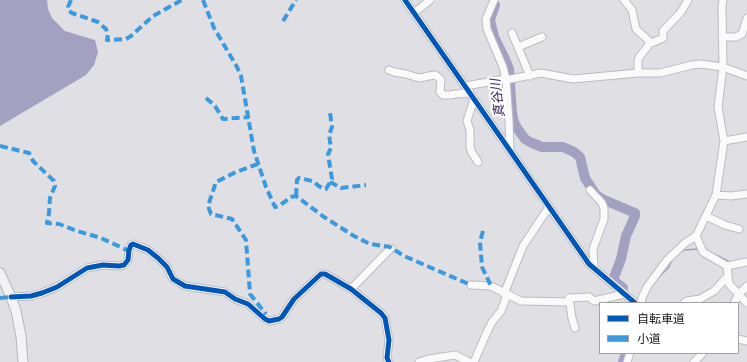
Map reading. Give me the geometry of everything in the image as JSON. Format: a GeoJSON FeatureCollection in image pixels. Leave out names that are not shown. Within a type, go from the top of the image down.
{"type":"FeatureCollection","features":[{"type":"Feature","properties":{"kind":"main road"},"geometry":{"type":"LineString","coordinates":[[0,273],[16,311],[21,336],[23,362]]}},
{"type":"Feature","properties":{"kind":"street"},"geometry":{"type":"LineString","coordinates":[[405,0],[549,207],[594,268],[634,302]]}},
{"type":"Feature","properties":{"kind":"street"},"geometry":{"type":"LineString","coordinates":[[414,13],[430,0]]}},
{"type":"Feature","properties":{"kind":"street"},"geometry":{"type":"LineString","coordinates":[[494,0],[486,19],[487,29],[503,67],[506,80],[510,121],[510,150]]}},
{"type":"Feature","properties":{"kind":"street"},"geometry":{"type":"LineString","coordinates":[[624,0],[632,10],[636,29],[649,41],[649,44]]}},
{"type":"Feature","properties":{"kind":"street"},"geometry":{"type":"LineString","coordinates":[[638,73],[638,60],[649,44],[663,38],[663,31],[681,12],[688,0]]}},
{"type":"Feature","properties":{"kind":"street"},"geometry":{"type":"LineString","coordinates":[[641,302],[647,287],[668,260],[685,243],[696,236],[716,194],[724,141],[718,107],[723,67],[723,0]]}},
{"type":"Feature","properties":{"kind":"street"},"geometry":{"type":"LineString","coordinates":[[722,36],[736,37],[742,34],[747,18]]}},
{"type":"Feature","properties":{"kind":"street"},"geometry":{"type":"LineString","coordinates":[[512,33],[530,76]]}},
{"type":"Feature","properties":{"kind":"street"},"geometry":{"type":"LineString","coordinates":[[518,47],[542,37]]}},
{"type":"Feature","properties":{"kind":"street"},"geometry":{"type":"LineString","coordinates":[[465,86],[542,73],[573,79],[638,73],[660,73],[700,64],[723,67],[747,76]]}},
{"type":"Feature","properties":{"kind":"street"},"geometry":{"type":"LineString","coordinates":[[390,70],[419,78],[435,75],[441,80],[440,92],[443,95],[456,94],[472,96]]}},
{"type":"Feature","properties":{"kind":"street"},"geometry":{"type":"LineString","coordinates":[[472,96],[467,121],[470,130],[470,147],[478,162]]}},
{"type":"Feature","properties":{"kind":"street"},"geometry":{"type":"LineString","coordinates":[[724,141],[747,137]]}},
{"type":"Feature","properties":{"kind":"street"},"geometry":{"type":"LineString","coordinates":[[590,190],[602,203],[604,208],[604,219],[593,249],[594,268]]}},
{"type":"Feature","properties":{"kind":"street"},"geometry":{"type":"LineString","coordinates":[[716,194],[731,196],[747,194]]}},
{"type":"Feature","properties":{"kind":"street"},"geometry":{"type":"LineString","coordinates":[[474,362],[487,332],[501,311],[523,246],[549,207]]}},
{"type":"Feature","properties":{"kind":"street"},"geometry":{"type":"LineString","coordinates":[[706,216],[725,225],[739,229]]}},
{"type":"Feature","properties":{"kind":"street"},"geometry":{"type":"LineString","coordinates":[[696,236],[703,252],[727,266],[747,262]]}},
{"type":"Feature","properties":{"kind":"street"},"geometry":{"type":"LineString","coordinates":[[11,297],[42,294],[57,287],[87,268],[103,265],[124,265],[127,263],[129,250],[133,244],[148,250],[158,258],[167,268],[173,279],[178,282],[186,286],[225,292],[235,299],[248,304],[269,321],[279,320],[294,299],[322,274],[326,274],[332,276],[351,289],[381,313],[385,318],[389,340],[387,358],[389,362]]}},
{"type":"Feature","properties":{"kind":"street"},"geometry":{"type":"LineString","coordinates":[[351,289],[391,248]]}},
{"type":"Feature","properties":{"kind":"street"},"geometry":{"type":"LineString","coordinates":[[727,266],[729,284],[747,303]]}},
{"type":"Feature","properties":{"kind":"street"},"geometry":{"type":"LineString","coordinates":[[686,302],[700,301],[714,291],[728,276]]}},
{"type":"Feature","properties":{"kind":"street"},"geometry":{"type":"LineString","coordinates":[[471,285],[491,286],[506,295],[521,301],[569,302]]}},
{"type":"Feature","properties":{"kind":"street"},"geometry":{"type":"LineString","coordinates":[[734,302],[738,294],[747,286]]}},
{"type":"Feature","properties":{"kind":"street"},"geometry":{"type":"LineString","coordinates":[[575,328],[569,298],[589,297],[594,301],[624,294]]}},
{"type":"Feature","properties":{"kind":"street"},"geometry":{"type":"LineString","coordinates":[[694,362],[702,354]]}},
{"type":"Feature","properties":{"kind":"street"},"geometry":{"type":"LineString","coordinates":[[419,362],[455,355],[469,362]]}},
{"type":"Feature","properties":{"kind":"shaded area"},"geometry":{"type":"Polygon","coordinates":[[[0,0],[47,0],[48,9],[52,18],[65,31],[95,40],[98,52],[94,65],[86,75],[0,126],[0,0]]]}},
{"type":"Feature","properties":{"kind":"waterway","name":"真谷川"},"geometry":{"type":"LineString","coordinates":[[495,5],[490,20],[494,37],[509,69],[512,113],[517,128],[525,139],[532,143],[542,147],[563,147],[574,152],[580,157],[585,178],[596,195],[635,213],[626,236],[621,259],[613,280],[623,288]]}},
{"type":"Feature","properties":{"kind":"waterway"},"geometry":{"type":"LineString","coordinates":[[678,254],[684,250],[699,249]]}},
{"type":"Feature","properties":{"kind":"waterway"},"geometry":{"type":"LineString","coordinates":[[714,254],[730,262]]}},
{"type":"Feature","properties":{"kind":"waterway"},"geometry":{"type":"LineString","coordinates":[[658,278],[669,267],[672,259]]}},
{"type":"Feature","properties":{"kind":"waterway"},"geometry":{"type":"LineString","coordinates":[[623,362],[626,354]]}},
{"type":"Feature","properties":{"kind":"marked path"},"geometry":{"type":"LineString","coordinates":[[71,0],[68,7],[69,11],[98,22],[106,29],[108,34],[107,40],[126,39],[153,16],[182,0]]}},
{"type":"Feature","properties":{"kind":"marked path"},"geometry":{"type":"LineString","coordinates":[[203,0],[214,28],[241,76],[254,151],[266,187],[275,207],[279,206],[291,197],[296,196],[324,217],[354,236],[370,244],[390,247],[404,256],[471,285]]}},
{"type":"Feature","properties":{"kind":"marked path"},"geometry":{"type":"LineString","coordinates":[[283,21],[296,0]]}},
{"type":"Feature","properties":{"kind":"marked path"},"geometry":{"type":"LineString","coordinates":[[206,98],[215,106],[223,119],[249,117]]}},
{"type":"Feature","properties":{"kind":"marked path"},"geometry":{"type":"LineString","coordinates":[[296,196],[297,180],[299,178],[312,181],[323,189],[326,189],[332,179],[328,154],[331,148],[329,135],[332,127],[330,113]]}},
{"type":"Feature","properties":{"kind":"marked path"},"geometry":{"type":"LineString","coordinates":[[0,146],[29,153],[33,161],[54,181],[55,186],[50,198],[47,223],[59,224],[101,238],[129,251]]}},
{"type":"Feature","properties":{"kind":"marked path"},"geometry":{"type":"LineString","coordinates":[[258,164],[236,172],[216,182],[208,206],[211,214],[232,219],[246,240],[250,294],[266,314]]}},
{"type":"Feature","properties":{"kind":"marked path"},"geometry":{"type":"LineString","coordinates":[[330,182],[341,188],[366,185]]}},
{"type":"Feature","properties":{"kind":"marked path"},"geometry":{"type":"LineString","coordinates":[[483,231],[480,242],[482,267],[491,286]]}},
{"type":"Feature","properties":{"kind":"marked path"},"geometry":{"type":"LineString","coordinates":[[0,298],[11,297]]}},
{"type":"Feature","properties":{"kind":"cycle path"},"geometry":{"type":"LineString","coordinates":[[405,0],[589,264],[634,302]]}},
{"type":"Feature","properties":{"kind":"cycle path"},"geometry":{"type":"LineString","coordinates":[[11,297],[31,296],[42,293],[57,287],[87,268],[103,265],[124,265],[128,260],[129,250],[133,244],[148,250],[158,258],[167,267],[173,279],[185,286],[225,292],[235,299],[248,304],[269,321],[282,317],[294,299],[321,274],[325,274],[351,289],[381,313],[385,318],[389,340],[387,358],[389,362]]}}]}
